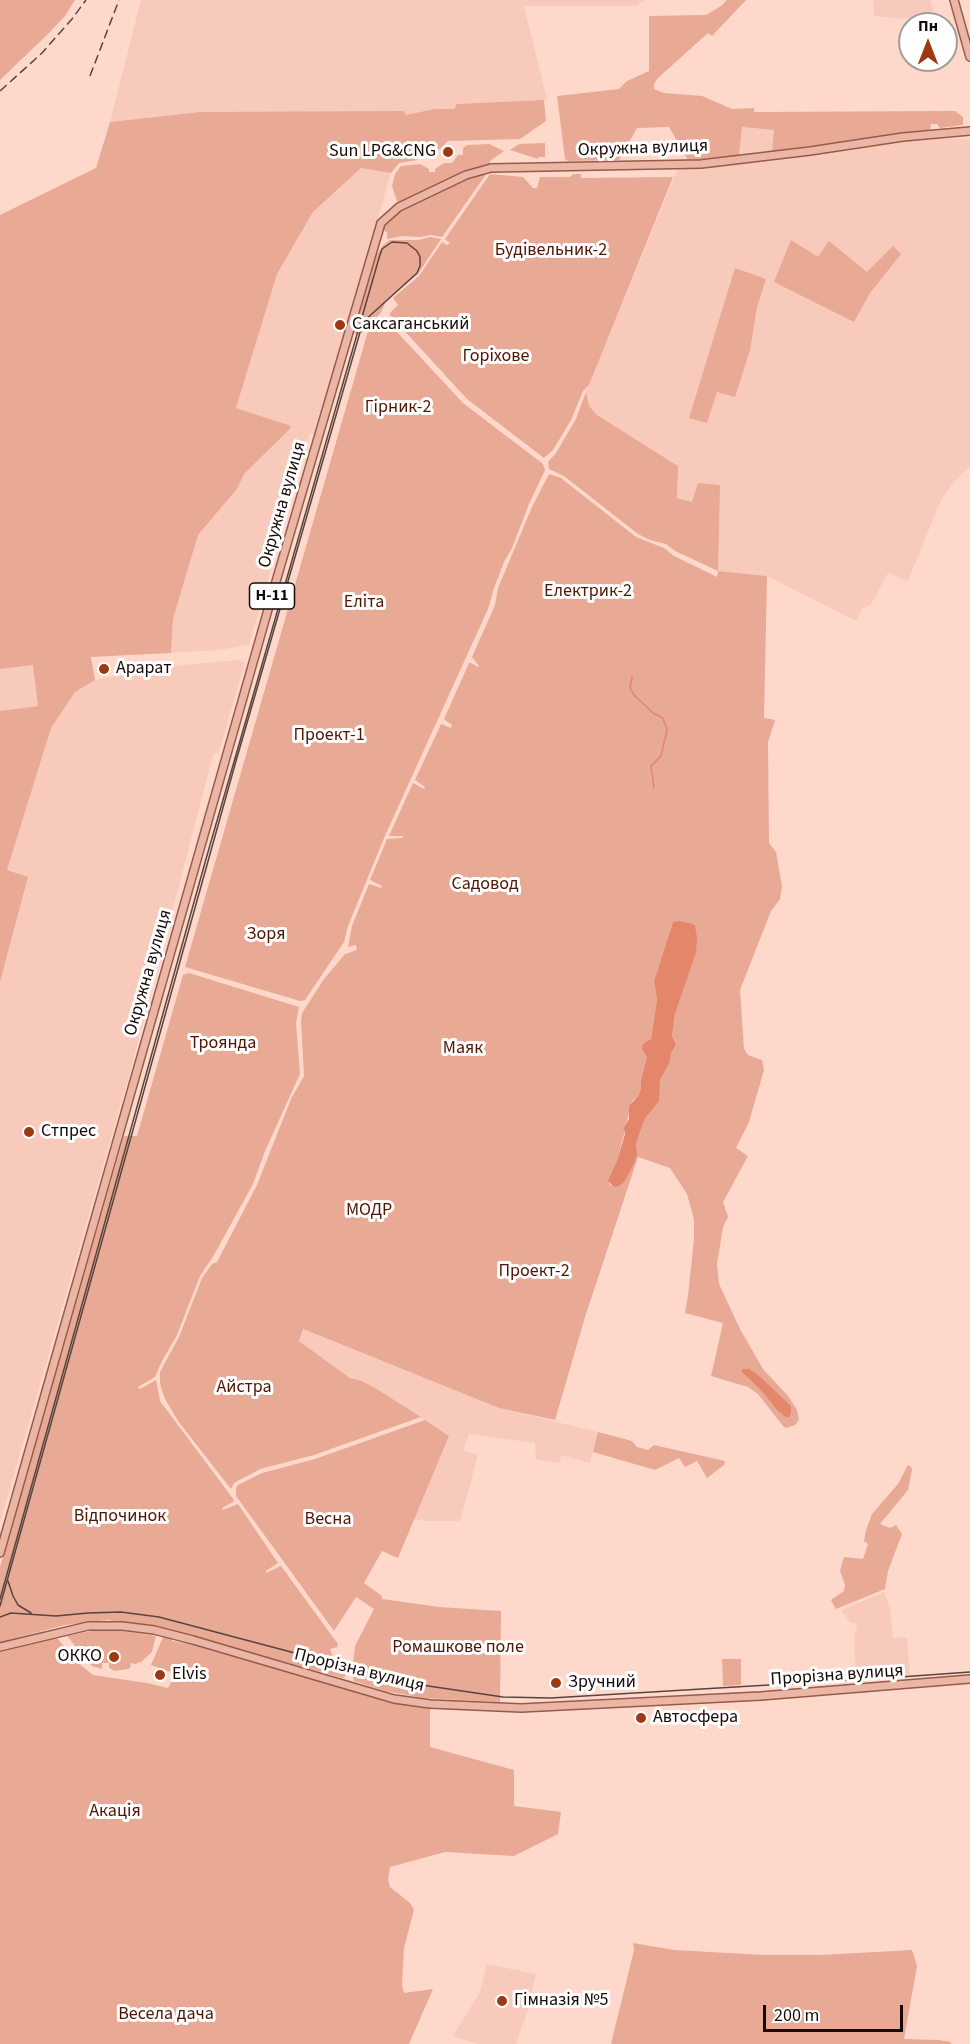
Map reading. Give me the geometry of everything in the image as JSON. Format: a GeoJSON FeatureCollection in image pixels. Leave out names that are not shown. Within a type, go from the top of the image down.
{"type":"FeatureCollection","features":[{"type":"Feature","properties":{"kind":"main road"},"geometry":{"type":"LineString","coordinates":[[954,0],[970,57]]}},
{"type":"Feature","properties":{"kind":"main road","name":"Окружна вулиця"},"geometry":{"type":"LineString","coordinates":[[0,1553],[277,577],[381,223],[399,207],[466,175],[491,168],[701,164],[810,151],[903,136],[970,131]]}},
{"type":"Feature","properties":{"kind":"main road","name":"Прорізна вулиця"},"geometry":{"type":"LineString","coordinates":[[0,1647],[88,1626],[133,1627],[193,1640],[394,1699],[430,1704],[521,1707],[761,1696],[970,1679]]}},
{"type":"Feature","properties":{"kind":"shaded area"},"geometry":{"type":"Polygon","coordinates":[[[141,0],[645,0],[637,6],[524,6],[547,100],[456,104],[456,109],[434,109],[406,115],[200,112],[110,122],[141,0]]]}},
{"type":"Feature","properties":{"kind":"shaded area"},"geometry":{"type":"Polygon","coordinates":[[[873,0],[930,0],[933,11],[898,12],[898,18],[874,16],[873,0]]]}},
{"type":"Feature","properties":{"kind":"shaded area"},"geometry":{"type":"Polygon","coordinates":[[[741,127],[774,130],[772,151],[739,155],[741,127]]]}},
{"type":"Feature","properties":{"kind":"shaded area"},"geometry":{"type":"Polygon","coordinates":[[[921,137],[970,139],[970,466],[953,483],[940,502],[908,581],[888,573],[871,604],[862,609],[856,621],[767,576],[718,571],[692,502],[677,498],[678,466],[597,415],[589,406],[586,392],[678,168],[702,168],[812,155],[921,137]]]}},
{"type":"Feature","properties":{"kind":"shaded area"},"geometry":{"type":"Polygon","coordinates":[[[361,168],[391,173],[315,434],[310,433],[249,645],[219,650],[171,653],[173,619],[198,535],[237,489],[244,474],[290,429],[290,426],[236,408],[277,274],[313,212],[361,168]]]}},
{"type":"Feature","properties":{"kind":"shaded area"},"geometry":{"type":"Polygon","coordinates":[[[237,660],[245,663],[218,754],[214,753],[212,759],[130,1072],[0,1523],[0,982],[28,878],[7,870],[51,728],[75,692],[95,680],[173,666],[237,660]]]}},
{"type":"Feature","properties":{"kind":"shaded area"},"geometry":{"type":"Polygon","coordinates":[[[34,665],[38,706],[0,711],[0,669],[34,665]]]}},
{"type":"Feature","properties":{"kind":"shaded area"},"geometry":{"type":"Polygon","coordinates":[[[680,921],[695,925],[697,938],[696,953],[675,1014],[672,1036],[676,1045],[660,1080],[659,1101],[642,1126],[636,1144],[635,1161],[625,1181],[614,1187],[608,1181],[625,1134],[624,1128],[629,1119],[629,1106],[639,1095],[641,1088],[647,1057],[642,1048],[643,1044],[651,1039],[657,999],[654,981],[673,922],[680,921]]]}},
{"type":"Feature","properties":{"kind":"shaded area"},"geometry":{"type":"Polygon","coordinates":[[[302,1329],[499,1408],[598,1432],[590,1463],[561,1455],[560,1463],[536,1459],[535,1443],[469,1434],[463,1450],[478,1455],[460,1521],[413,1519],[449,1436],[375,1388],[350,1378],[298,1340],[302,1329]]]}},
{"type":"Feature","properties":{"kind":"shaded area"},"geometry":{"type":"Polygon","coordinates":[[[742,1369],[749,1369],[758,1375],[791,1406],[789,1417],[778,1411],[763,1392],[742,1372],[742,1369]]]}},
{"type":"Feature","properties":{"kind":"shaded area"},"geometry":{"type":"Polygon","coordinates":[[[884,1592],[890,1609],[893,1638],[907,1637],[910,1675],[856,1679],[854,1633],[857,1633],[856,1623],[851,1623],[841,1610],[884,1592]]]}},
{"type":"Feature","properties":{"kind":"shaded area","name":"Гімназія №5"},"geometry":{"type":"Polygon","coordinates":[[[487,1964],[536,1974],[528,2010],[516,2044],[478,2044],[453,2036],[480,1992],[487,1964]]]}},
{"type":"Feature","properties":{"kind":"green space"},"geometry":{"type":"Polygon","coordinates":[[[0,0],[75,0],[65,16],[0,80],[0,0]]]}},
{"type":"Feature","properties":{"kind":"green space"},"geometry":{"type":"Polygon","coordinates":[[[727,0],[746,0],[712,36],[708,33],[657,79],[654,89],[664,93],[702,96],[732,109],[754,108],[754,112],[955,111],[963,117],[963,125],[940,128],[937,124],[931,124],[930,130],[772,151],[774,130],[742,127],[739,155],[693,161],[688,160],[669,127],[637,128],[619,160],[568,161],[565,159],[557,96],[619,89],[627,81],[649,71],[649,16],[706,15],[727,0]]]}},
{"type":"Feature","properties":{"kind":"green space"},"geometry":{"type":"Polygon","coordinates":[[[544,100],[546,121],[520,139],[448,141],[435,153],[435,144],[417,144],[417,160],[399,163],[391,173],[361,168],[313,212],[277,274],[236,408],[291,426],[290,429],[244,474],[237,489],[198,535],[173,619],[171,653],[91,657],[95,680],[75,692],[51,728],[7,870],[28,877],[0,982],[0,711],[38,706],[33,665],[0,669],[0,215],[96,168],[110,122],[200,112],[404,111],[406,115],[434,109],[455,109],[456,104],[544,100]]]}},
{"type":"Feature","properties":{"kind":"green space"},"geometry":{"type":"Polygon","coordinates":[[[545,143],[545,157],[538,157],[538,159],[510,150],[519,144],[545,143]]]}},
{"type":"Feature","properties":{"kind":"green space"},"geometry":{"type":"Polygon","coordinates":[[[489,144],[504,151],[490,161],[490,166],[464,173],[401,203],[397,201],[392,186],[395,174],[401,166],[420,164],[429,169],[429,172],[435,172],[435,169],[444,163],[452,163],[458,155],[463,155],[463,148],[467,145],[489,144]]]}},
{"type":"Feature","properties":{"kind":"green space"},"geometry":{"type":"Polygon","coordinates":[[[487,173],[442,237],[402,236],[387,239],[387,232],[382,230],[387,221],[400,210],[468,178],[487,173]]]}},
{"type":"Feature","properties":{"kind":"green space"},"geometry":{"type":"Polygon","coordinates":[[[490,174],[523,177],[533,188],[537,188],[540,177],[570,177],[573,174],[581,174],[581,178],[673,177],[589,385],[583,391],[571,420],[553,450],[544,458],[467,399],[389,314],[398,305],[393,298],[419,276],[442,242],[447,245],[450,243],[445,239],[490,174]]]}},
{"type":"Feature","properties":{"kind":"green space"},"geometry":{"type":"Polygon","coordinates":[[[430,237],[441,239],[418,274],[386,301],[380,314],[365,331],[359,334],[351,333],[373,260],[384,244],[390,240],[419,240],[430,237]]]}},
{"type":"Feature","properties":{"kind":"green space"},"geometry":{"type":"Polygon","coordinates":[[[791,240],[818,257],[829,241],[867,272],[893,246],[901,254],[870,293],[854,322],[774,282],[791,240]]]}},
{"type":"Feature","properties":{"kind":"green space"},"geometry":{"type":"Polygon","coordinates":[[[735,268],[766,279],[757,307],[750,350],[735,397],[717,392],[707,423],[689,418],[735,268]]]}},
{"type":"Feature","properties":{"kind":"green space"},"geometry":{"type":"Polygon","coordinates":[[[383,317],[463,403],[543,464],[545,470],[504,562],[488,609],[384,838],[348,926],[344,942],[305,1000],[300,1001],[185,967],[368,331],[371,325],[383,317]]]}},
{"type":"Feature","properties":{"kind":"green space"},"geometry":{"type":"Polygon","coordinates":[[[586,392],[589,406],[597,415],[678,466],[677,498],[692,502],[698,483],[720,485],[718,571],[675,551],[666,544],[638,534],[564,476],[549,469],[548,462],[576,419],[586,392]]]}},
{"type":"Feature","properties":{"kind":"green space"},"geometry":{"type":"Polygon","coordinates":[[[549,474],[561,478],[636,537],[664,548],[674,556],[717,577],[718,571],[767,576],[764,718],[775,720],[768,742],[769,843],[776,852],[782,886],[780,899],[771,911],[740,990],[744,1049],[748,1055],[762,1060],[764,1070],[749,1122],[736,1148],[748,1156],[723,1202],[728,1217],[723,1227],[717,1264],[719,1284],[740,1329],[763,1369],[788,1396],[797,1410],[799,1420],[795,1425],[786,1428],[758,1394],[748,1387],[711,1376],[723,1323],[685,1313],[694,1239],[694,1219],[687,1194],[670,1168],[638,1157],[585,1317],[555,1420],[499,1408],[303,1329],[299,1341],[350,1378],[375,1388],[421,1417],[314,1455],[260,1469],[234,1483],[231,1489],[178,1421],[164,1397],[160,1372],[179,1337],[202,1278],[212,1264],[217,1262],[257,1185],[291,1099],[304,1076],[302,1013],[324,979],[345,954],[357,950],[356,945],[348,947],[352,926],[369,884],[381,888],[382,886],[370,880],[387,839],[404,836],[389,836],[413,783],[424,789],[425,787],[415,780],[441,724],[451,728],[452,725],[444,719],[469,663],[479,666],[472,657],[495,605],[498,588],[532,507],[549,474]],[[673,922],[654,981],[657,999],[651,1039],[645,1052],[647,1057],[639,1095],[632,1101],[609,1184],[614,1187],[635,1160],[636,1144],[642,1126],[676,1045],[672,1036],[675,1014],[696,952],[695,925],[673,922]]]}},
{"type":"Feature","properties":{"kind":"green space"},"geometry":{"type":"Polygon","coordinates":[[[189,973],[299,1007],[296,1023],[300,1074],[265,1151],[253,1184],[200,1276],[177,1335],[155,1377],[138,1387],[140,1389],[156,1380],[160,1401],[234,1500],[222,1508],[223,1510],[238,1504],[278,1563],[266,1573],[281,1566],[338,1644],[337,1647],[330,1649],[334,1660],[349,1664],[347,1674],[343,1678],[157,1627],[108,1620],[65,1625],[0,1642],[0,1567],[124,1136],[137,1136],[183,975],[189,973]]]}},
{"type":"Feature","properties":{"kind":"green space","name":"Весна"},"geometry":{"type":"Polygon","coordinates":[[[425,1420],[449,1436],[398,1558],[382,1551],[364,1583],[382,1596],[382,1599],[439,1607],[501,1611],[500,1702],[423,1698],[385,1691],[354,1681],[352,1674],[355,1646],[374,1609],[356,1597],[334,1631],[236,1496],[238,1485],[262,1473],[315,1459],[425,1420]]]}},
{"type":"Feature","properties":{"kind":"green space"},"geometry":{"type":"Polygon","coordinates":[[[598,1432],[632,1441],[637,1447],[648,1450],[654,1445],[725,1461],[724,1465],[707,1478],[697,1461],[685,1467],[679,1458],[655,1470],[593,1452],[598,1432]]]}},
{"type":"Feature","properties":{"kind":"green space"},"geometry":{"type":"Polygon","coordinates":[[[908,1465],[912,1470],[908,1490],[880,1524],[890,1528],[896,1525],[902,1534],[888,1571],[885,1589],[836,1609],[831,1600],[844,1591],[845,1585],[840,1571],[844,1557],[863,1559],[868,1544],[864,1541],[866,1530],[872,1514],[898,1484],[908,1465]]]}},
{"type":"Feature","properties":{"kind":"green space"},"geometry":{"type":"Polygon","coordinates":[[[91,1631],[121,1631],[156,1636],[152,1652],[140,1663],[131,1663],[128,1669],[115,1671],[109,1668],[109,1663],[102,1663],[102,1669],[92,1666],[67,1636],[91,1631]]]}},
{"type":"Feature","properties":{"kind":"green space"},"geometry":{"type":"Polygon","coordinates":[[[164,1635],[169,1636],[172,1641],[189,1644],[197,1641],[394,1699],[430,1704],[430,1747],[514,1770],[514,1806],[561,1812],[558,1834],[514,1856],[445,1852],[390,1867],[388,1880],[390,1887],[410,1903],[414,1910],[404,1948],[402,1985],[404,1993],[433,1989],[409,2044],[0,2044],[0,1652],[57,1638],[77,1662],[93,1675],[168,1688],[176,1674],[151,1665],[164,1635]]]}},
{"type":"Feature","properties":{"kind":"green space"},"geometry":{"type":"Polygon","coordinates":[[[722,1659],[741,1659],[741,1685],[723,1686],[722,1659]]]}},
{"type":"Feature","properties":{"kind":"green space"},"geometry":{"type":"Polygon","coordinates":[[[633,1943],[674,1950],[764,1955],[821,1955],[912,1950],[917,1966],[904,2039],[939,2040],[951,2042],[951,2044],[611,2044],[634,1950],[633,1943]]]}},
{"type":"Feature","properties":{"kind":"waterway"},"geometry":{"type":"LineString","coordinates":[[632,677],[630,688],[634,695],[653,713],[663,718],[667,730],[661,756],[651,766],[654,788]]}},
{"type":"Feature","properties":{"kind":"tram line"},"geometry":{"type":"LineString","coordinates":[[0,1599],[206,859],[379,258],[382,249],[392,242],[407,243],[417,251],[420,257],[417,273],[363,322],[236,761],[0,1606]]}},
{"type":"Feature","properties":{"kind":"tram line"},"geometry":{"type":"LineString","coordinates":[[8,1581],[18,1605],[31,1613]]}},
{"type":"Feature","properties":{"kind":"tram line"},"geometry":{"type":"LineString","coordinates":[[0,1617],[11,1613],[56,1616],[121,1612],[159,1617],[408,1683],[503,1697],[551,1698],[970,1672]]}},
{"type":"Feature","properties":{"kind":"railway"},"geometry":{"type":"LineString","coordinates":[[0,91],[42,53],[86,0]]}},
{"type":"Feature","properties":{"kind":"railway"},"geometry":{"type":"LineString","coordinates":[[90,76],[119,0]]}},
{"type":"Feature","properties":{"kind":"place","name":"Sun LPG&CNG"},"geometry":{"type":"Point","coordinates":[448,152]}},
{"type":"Feature","properties":{"kind":"place","name":"Саксаганський"},"geometry":{"type":"Point","coordinates":[340,325]}},
{"type":"Feature","properties":{"kind":"place","name":"Арарат"},"geometry":{"type":"Point","coordinates":[104,669]}},
{"type":"Feature","properties":{"kind":"place","name":"Стпрес"},"geometry":{"type":"Point","coordinates":[29,1132]}},
{"type":"Feature","properties":{"kind":"place","name":"ОККО"},"geometry":{"type":"Point","coordinates":[114,1657]}},
{"type":"Feature","properties":{"kind":"place","name":"Elvis"},"geometry":{"type":"Point","coordinates":[160,1675]}},
{"type":"Feature","properties":{"kind":"place","name":"Зручний"},"geometry":{"type":"Point","coordinates":[556,1683]}},
{"type":"Feature","properties":{"kind":"place","name":"Автосфера"},"geometry":{"type":"Point","coordinates":[641,1718]}},
{"type":"Feature","properties":{"kind":"place","name":"Гімназія №5"},"geometry":{"type":"Point","coordinates":[502,2001]}},
{"type":"Feature","properties":{"kind":"park label","name":"Будівельник-2"},"geometry":{"type":"Point","coordinates":[551,251]}},
{"type":"Feature","properties":{"kind":"park label","name":"Горіхове"},"geometry":{"type":"Point","coordinates":[496,357]}},
{"type":"Feature","properties":{"kind":"park label","name":"Гірник-2"},"geometry":{"type":"Point","coordinates":[398,408]}},
{"type":"Feature","properties":{"kind":"park label","name":"Електрик-2"},"geometry":{"type":"Point","coordinates":[588,592]}},
{"type":"Feature","properties":{"kind":"park label","name":"Еліта"},"geometry":{"type":"Point","coordinates":[364,603]}},
{"type":"Feature","properties":{"kind":"park label","name":"Проект-1"},"geometry":{"type":"Point","coordinates":[329,736]}},
{"type":"Feature","properties":{"kind":"park label","name":"Садовод"},"geometry":{"type":"Point","coordinates":[485,885]}},
{"type":"Feature","properties":{"kind":"park label","name":"Зоря"},"geometry":{"type":"Point","coordinates":[266,935]}},
{"type":"Feature","properties":{"kind":"park label","name":"Троянда"},"geometry":{"type":"Point","coordinates":[223,1044]}},
{"type":"Feature","properties":{"kind":"park label","name":"Маяк"},"geometry":{"type":"Point","coordinates":[463,1049]}},
{"type":"Feature","properties":{"kind":"park label","name":"МОДР"},"geometry":{"type":"Point","coordinates":[369,1211]}},
{"type":"Feature","properties":{"kind":"park label","name":"Проект-2"},"geometry":{"type":"Point","coordinates":[534,1272]}},
{"type":"Feature","properties":{"kind":"park label","name":"Айстра"},"geometry":{"type":"Point","coordinates":[244,1388]}},
{"type":"Feature","properties":{"kind":"park label","name":"Відпочинок"},"geometry":{"type":"Point","coordinates":[120,1517]}},
{"type":"Feature","properties":{"kind":"park label","name":"Ромашкове поле"},"geometry":{"type":"Point","coordinates":[458,1648]}},
{"type":"Feature","properties":{"kind":"park label","name":"Акація"},"geometry":{"type":"Point","coordinates":[115,1812]}},
{"type":"Feature","properties":{"kind":"park label","name":"Весела дача"},"geometry":{"type":"Point","coordinates":[166,2015]}}]}
